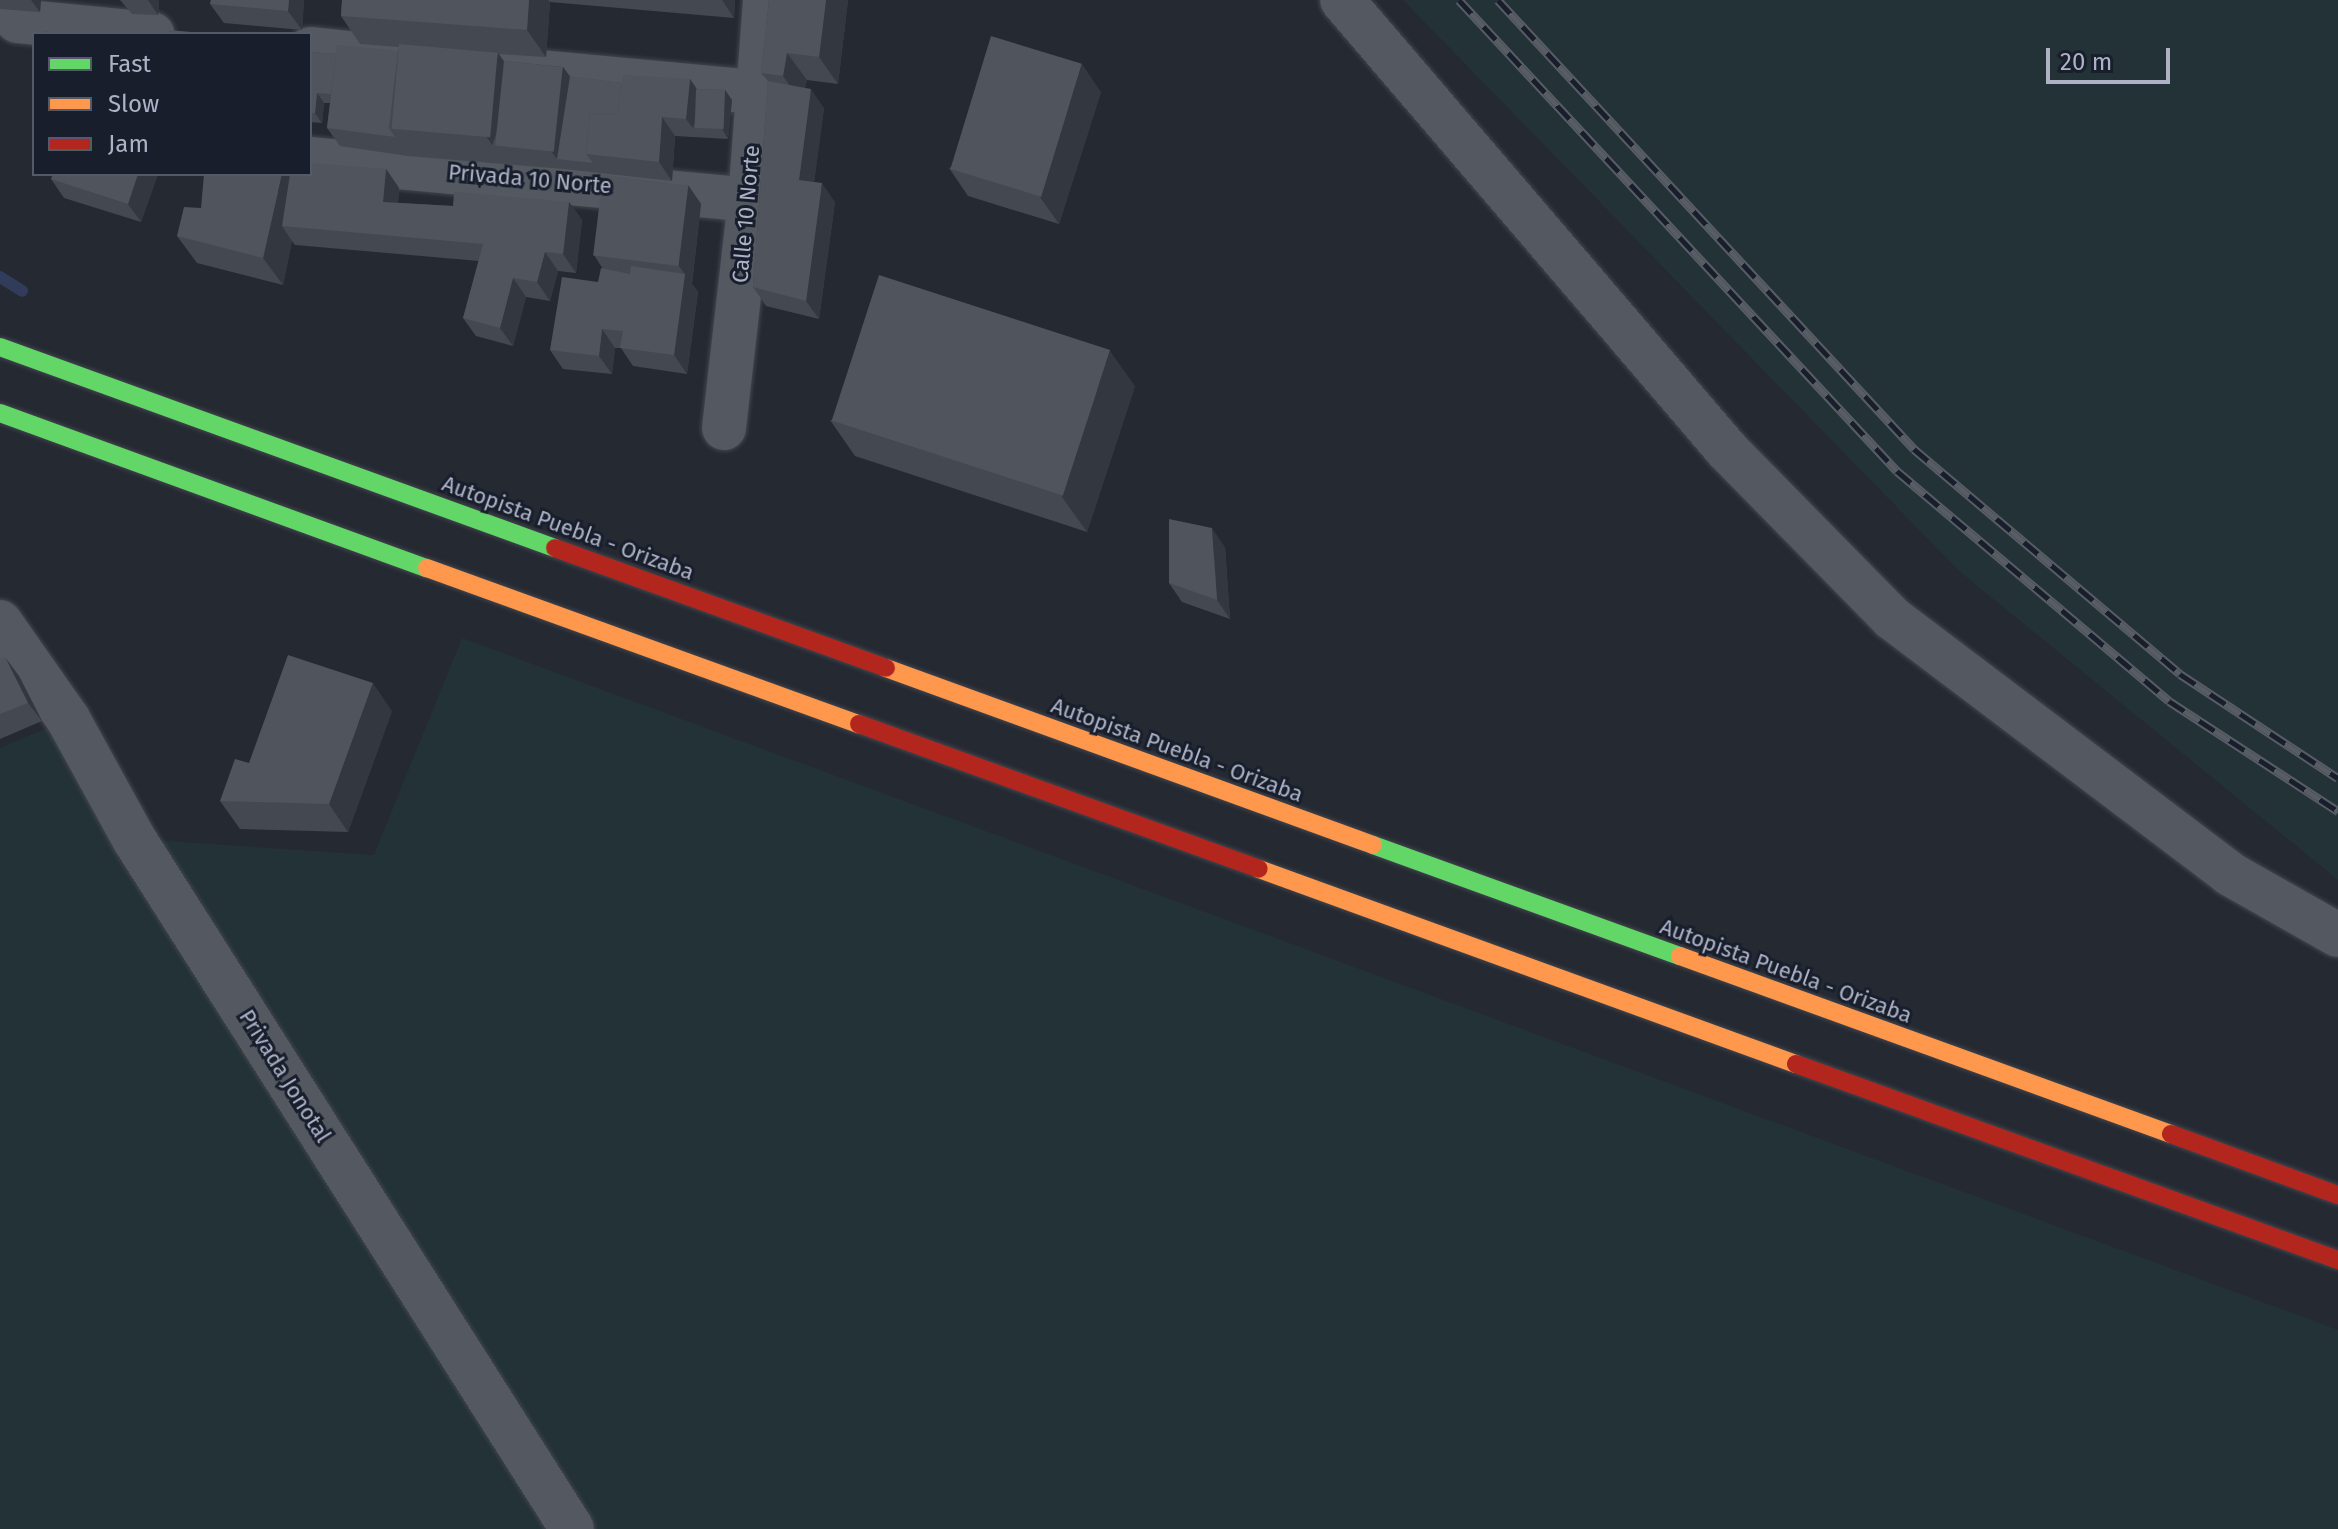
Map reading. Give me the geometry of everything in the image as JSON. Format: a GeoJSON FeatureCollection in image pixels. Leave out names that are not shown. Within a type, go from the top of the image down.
{"type":"FeatureCollection","features":[{"type":"Feature","properties":{"kind":"highway","name":"Autopista Puebla - Orizaba"},"geometry":{"type":"LineString","coordinates":[[0,347],[2338,1195]]}},
{"type":"Feature","properties":{"kind":"highway"},"geometry":{"type":"LineString","coordinates":[[0,413],[2338,1260]]}},
{"type":"Feature","properties":{"kind":"street","name":"Calle 10 Norte"},"geometry":{"type":"LineString","coordinates":[[724,428],[750,200],[765,0]]}},
{"type":"Feature","properties":{"kind":"street"},"geometry":{"type":"LineString","coordinates":[[1342,0],[1727,450],[1892,618],[2230,874],[2338,935]]}},
{"type":"Feature","properties":{"kind":"street"},"geometry":{"type":"LineString","coordinates":[[17,21],[131,32]]}},
{"type":"Feature","properties":{"kind":"street"},"geometry":{"type":"LineString","coordinates":[[312,49],[756,92]]}},
{"type":"Feature","properties":{"kind":"street","name":"Privada 10 Norte"},"geometry":{"type":"LineString","coordinates":[[312,159],[750,200]]}},
{"type":"Feature","properties":{"kind":"street","name":"Privada Jonotal"},"geometry":{"type":"LineString","coordinates":[[0,622],[68,719],[134,839],[572,1529]]}},
{"type":"Feature","properties":{"kind":"shaded area"},"geometry":{"type":"Polygon","coordinates":[[[1403,0],[2338,0],[2338,880],[1959,571],[1403,0]]]}},
{"type":"Feature","properties":{"kind":"shaded area"},"geometry":{"type":"Polygon","coordinates":[[[462,638],[2338,1330],[2338,1529],[0,1529],[0,748],[68,719],[135,839],[374,855],[462,638]]]}},
{"type":"Feature","properties":{"kind":"building"},"geometry":{"type":"Polygon","coordinates":[[[211,0],[289,0],[288,11],[210,4],[211,0]]]}},
{"type":"Feature","properties":{"kind":"building"},"geometry":{"type":"Polygon","coordinates":[[[342,0],[529,0],[527,30],[341,16],[342,0]]]}},
{"type":"Feature","properties":{"kind":"building"},"geometry":{"type":"Polygon","coordinates":[[[769,0],[826,0],[819,57],[787,53],[783,76],[761,73],[769,0]]]}},
{"type":"Feature","properties":{"kind":"building"},"geometry":{"type":"Polygon","coordinates":[[[991,36],[1082,64],[1041,197],[950,169],[991,36]]]}},
{"type":"Feature","properties":{"kind":"building"},"geometry":{"type":"Polygon","coordinates":[[[399,44],[498,53],[490,137],[392,129],[399,44]]]}},
{"type":"Feature","properties":{"kind":"building"},"geometry":{"type":"Polygon","coordinates":[[[337,45],[398,51],[389,128],[395,137],[327,128],[337,45]]]}},
{"type":"Feature","properties":{"kind":"building"},"geometry":{"type":"Polygon","coordinates":[[[312,52],[336,54],[331,94],[317,93],[315,113],[312,113],[312,52]]]}},
{"type":"Feature","properties":{"kind":"building"},"geometry":{"type":"Polygon","coordinates":[[[504,61],[563,67],[554,152],[495,146],[504,61]]]}},
{"type":"Feature","properties":{"kind":"building"},"geometry":{"type":"Polygon","coordinates":[[[623,75],[690,79],[686,119],[662,117],[659,162],[586,154],[590,114],[617,115],[623,75]]]}},
{"type":"Feature","properties":{"kind":"building"},"geometry":{"type":"Polygon","coordinates":[[[570,76],[622,83],[617,115],[590,114],[586,154],[593,163],[557,159],[570,76]]]}},
{"type":"Feature","properties":{"kind":"building"},"geometry":{"type":"Polygon","coordinates":[[[768,81],[811,89],[799,180],[822,183],[806,301],[753,287],[768,81]]]}},
{"type":"Feature","properties":{"kind":"building"},"geometry":{"type":"Polygon","coordinates":[[[696,89],[725,90],[724,129],[695,128],[696,89]]]}},
{"type":"Feature","properties":{"kind":"building"},"geometry":{"type":"Polygon","coordinates":[[[312,163],[386,169],[383,202],[453,206],[454,192],[569,202],[563,254],[545,252],[537,282],[513,278],[500,328],[463,318],[483,244],[282,226],[290,176],[312,176],[312,163]]]}},
{"type":"Feature","properties":{"kind":"building"},"geometry":{"type":"Polygon","coordinates":[[[603,175],[688,185],[678,266],[593,255],[603,175]]]}},
{"type":"Feature","properties":{"kind":"building"},"geometry":{"type":"Polygon","coordinates":[[[52,176],[137,176],[128,204],[51,179],[52,176]]]}},
{"type":"Feature","properties":{"kind":"building"},"geometry":{"type":"Polygon","coordinates":[[[204,176],[282,176],[263,258],[177,236],[184,207],[201,208],[204,176]]]}},
{"type":"Feature","properties":{"kind":"building"},"geometry":{"type":"Polygon","coordinates":[[[631,266],[685,274],[674,355],[620,348],[623,331],[602,329],[599,356],[550,350],[562,277],[598,282],[601,268],[630,274],[631,266]]]}},
{"type":"Feature","properties":{"kind":"building"},"geometry":{"type":"Polygon","coordinates":[[[879,275],[1110,350],[1063,496],[832,421],[879,275]]]}},
{"type":"Feature","properties":{"kind":"building"},"geometry":{"type":"Polygon","coordinates":[[[1169,519],[1212,528],[1217,600],[1169,583],[1169,519]]]}},
{"type":"Feature","properties":{"kind":"building"},"geometry":{"type":"Polygon","coordinates":[[[288,655],[373,683],[329,804],[220,801],[235,759],[249,763],[288,655]]]}},
{"type":"Feature","properties":{"kind":"building"},"geometry":{"type":"Polygon","coordinates":[[[5,657],[28,703],[0,714],[0,659],[5,657]]]}},
{"type":"Feature","properties":{"kind":"waterway"},"geometry":{"type":"LineString","coordinates":[[0,277],[22,291]]}},
{"type":"Feature","properties":{"kind":"railway"},"geometry":{"type":"LineString","coordinates":[[1459,0],[1897,471],[2169,701],[2338,811]]}},
{"type":"Feature","properties":{"kind":"railway"},"geometry":{"type":"LineString","coordinates":[[1498,0],[1914,449],[2180,674],[2338,778]]}},
{"type":"Feature","properties":{"kind":"traffic: fast"},"geometry":{"type":"LineString","coordinates":[[0,347],[555,548]]}},
{"type":"Feature","properties":{"kind":"traffic: fast"},"geometry":{"type":"LineString","coordinates":[[0,413],[427,568]]}},
{"type":"Feature","properties":{"kind":"traffic: fast"},"geometry":{"type":"LineString","coordinates":[[1373,845],[1680,956]]}},
{"type":"Feature","properties":{"kind":"traffic: slow"},"geometry":{"type":"LineString","coordinates":[[427,568],[859,724]]}},
{"type":"Feature","properties":{"kind":"traffic: slow"},"geometry":{"type":"LineString","coordinates":[[886,668],[1373,845]]}},
{"type":"Feature","properties":{"kind":"traffic: slow"},"geometry":{"type":"LineString","coordinates":[[1259,869],[1796,1064]]}},
{"type":"Feature","properties":{"kind":"traffic: slow"},"geometry":{"type":"LineString","coordinates":[[1680,956],[2171,1134]]}},
{"type":"Feature","properties":{"kind":"traffic: jam"},"geometry":{"type":"LineString","coordinates":[[555,548],[886,668]]}},
{"type":"Feature","properties":{"kind":"traffic: jam"},"geometry":{"type":"LineString","coordinates":[[859,724],[1259,869]]}},
{"type":"Feature","properties":{"kind":"traffic: jam"},"geometry":{"type":"LineString","coordinates":[[1796,1064],[2338,1260]]}},
{"type":"Feature","properties":{"kind":"traffic: jam"},"geometry":{"type":"LineString","coordinates":[[2171,1134],[2338,1195]]}}]}
